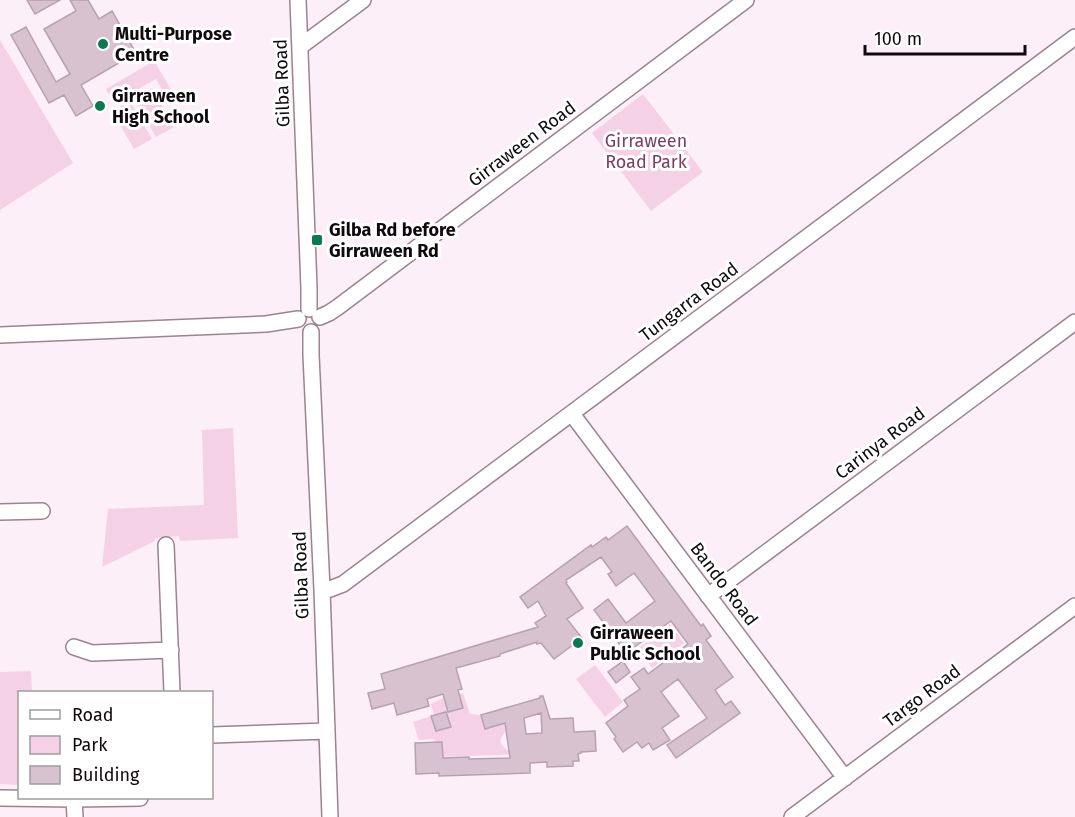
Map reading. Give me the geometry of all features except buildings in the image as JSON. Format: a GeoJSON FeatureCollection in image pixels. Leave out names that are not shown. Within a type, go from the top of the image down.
{"type":"FeatureCollection","features":[{"type":"Feature","properties":{"kind":"street","name":"Gilba Road"},"geometry":{"type":"LineString","coordinates":[[298,0],[309,315],[319,326],[311,332],[310,355],[322,589],[330,817]]}},
{"type":"Feature","properties":{"kind":"street"},"geometry":{"type":"LineString","coordinates":[[301,46],[363,0]]}},
{"type":"Feature","properties":{"kind":"street","name":"Girraween Road"},"geometry":{"type":"LineString","coordinates":[[0,335],[266,324],[329,313],[746,0]]}},
{"type":"Feature","properties":{"kind":"street","name":"Tungarra Road"},"geometry":{"type":"LineString","coordinates":[[322,589],[330,589],[343,584],[1075,37]]}},
{"type":"Feature","properties":{"kind":"street","name":"Carinya Road"},"geometry":{"type":"LineString","coordinates":[[708,596],[1075,322]]}},
{"type":"Feature","properties":{"kind":"street","name":"Bando Road"},"geometry":{"type":"LineString","coordinates":[[572,414],[845,778]]}},
{"type":"Feature","properties":{"kind":"street"},"geometry":{"type":"LineString","coordinates":[[0,512],[42,511]]}},
{"type":"Feature","properties":{"kind":"street"},"geometry":{"type":"LineString","coordinates":[[166,545],[172,691]]}},
{"type":"Feature","properties":{"kind":"street","name":"Targo Road"},"geometry":{"type":"LineString","coordinates":[[792,817],[1075,606]]}},
{"type":"Feature","properties":{"kind":"street"},"geometry":{"type":"LineString","coordinates":[[74,647],[92,653],[171,650]]}},
{"type":"Feature","properties":{"kind":"street"},"geometry":{"type":"LineString","coordinates":[[213,735],[326,731]]}},
{"type":"Feature","properties":{"kind":"street"},"geometry":{"type":"LineString","coordinates":[[0,798],[18,798]]}},
{"type":"Feature","properties":{"kind":"street"},"geometry":{"type":"LineString","coordinates":[[74,799],[75,817]]}},
{"type":"Feature","properties":{"kind":"green space"},"geometry":{"type":"Polygon","coordinates":[[[0,40],[73,163],[0,210],[0,40]]]}},
{"type":"Feature","properties":{"kind":"green space"},"geometry":{"type":"Polygon","coordinates":[[[154,61],[172,91],[165,95],[156,79],[114,103],[106,89],[154,61]]]}},
{"type":"Feature","properties":{"kind":"green space"},"geometry":{"type":"Polygon","coordinates":[[[152,88],[174,127],[156,137],[134,98],[152,88]]]}},
{"type":"Feature","properties":{"kind":"green space","name":"Girraween Road Park"},"geometry":{"type":"Polygon","coordinates":[[[643,94],[703,172],[651,211],[592,133],[643,94]]]}},
{"type":"Feature","properties":{"kind":"green space"},"geometry":{"type":"Polygon","coordinates":[[[130,101],[152,139],[134,149],[112,111],[130,101]]]}},
{"type":"Feature","properties":{"kind":"green space"},"geometry":{"type":"Polygon","coordinates":[[[233,428],[238,538],[180,541],[179,536],[155,538],[155,541],[102,567],[108,509],[204,505],[202,430],[233,428]]]}},
{"type":"Feature","properties":{"kind":"green space"},"geometry":{"type":"Polygon","coordinates":[[[670,624],[684,643],[652,668],[638,649],[670,624]]]}},
{"type":"Feature","properties":{"kind":"green space"},"geometry":{"type":"Polygon","coordinates":[[[595,665],[623,702],[605,717],[576,679],[595,665]]]}},
{"type":"Feature","properties":{"kind":"green space"},"geometry":{"type":"Polygon","coordinates":[[[31,671],[32,691],[18,691],[18,785],[0,784],[0,672],[31,671]]]}},
{"type":"Feature","properties":{"kind":"green space"},"geometry":{"type":"Polygon","coordinates":[[[463,693],[470,714],[480,715],[513,706],[508,727],[500,740],[507,750],[527,747],[527,754],[436,757],[435,747],[442,747],[442,742],[435,742],[434,739],[419,740],[413,722],[434,715],[431,704],[463,693]]]}},
{"type":"Feature","properties":{"kind":"place","name":"Multi-Purpose Centre"},"geometry":{"type":"Point","coordinates":[103,44]}},
{"type":"Feature","properties":{"kind":"place","name":"Girraween High School"},"geometry":{"type":"Point","coordinates":[100,106]}},
{"type":"Feature","properties":{"kind":"place","name":"Gilba Rd before Girraween Rd"},"geometry":{"type":"Point","coordinates":[317,240]}},
{"type":"Feature","properties":{"kind":"place","name":"Girraween Public School"},"geometry":{"type":"Point","coordinates":[578,643]}}]}
